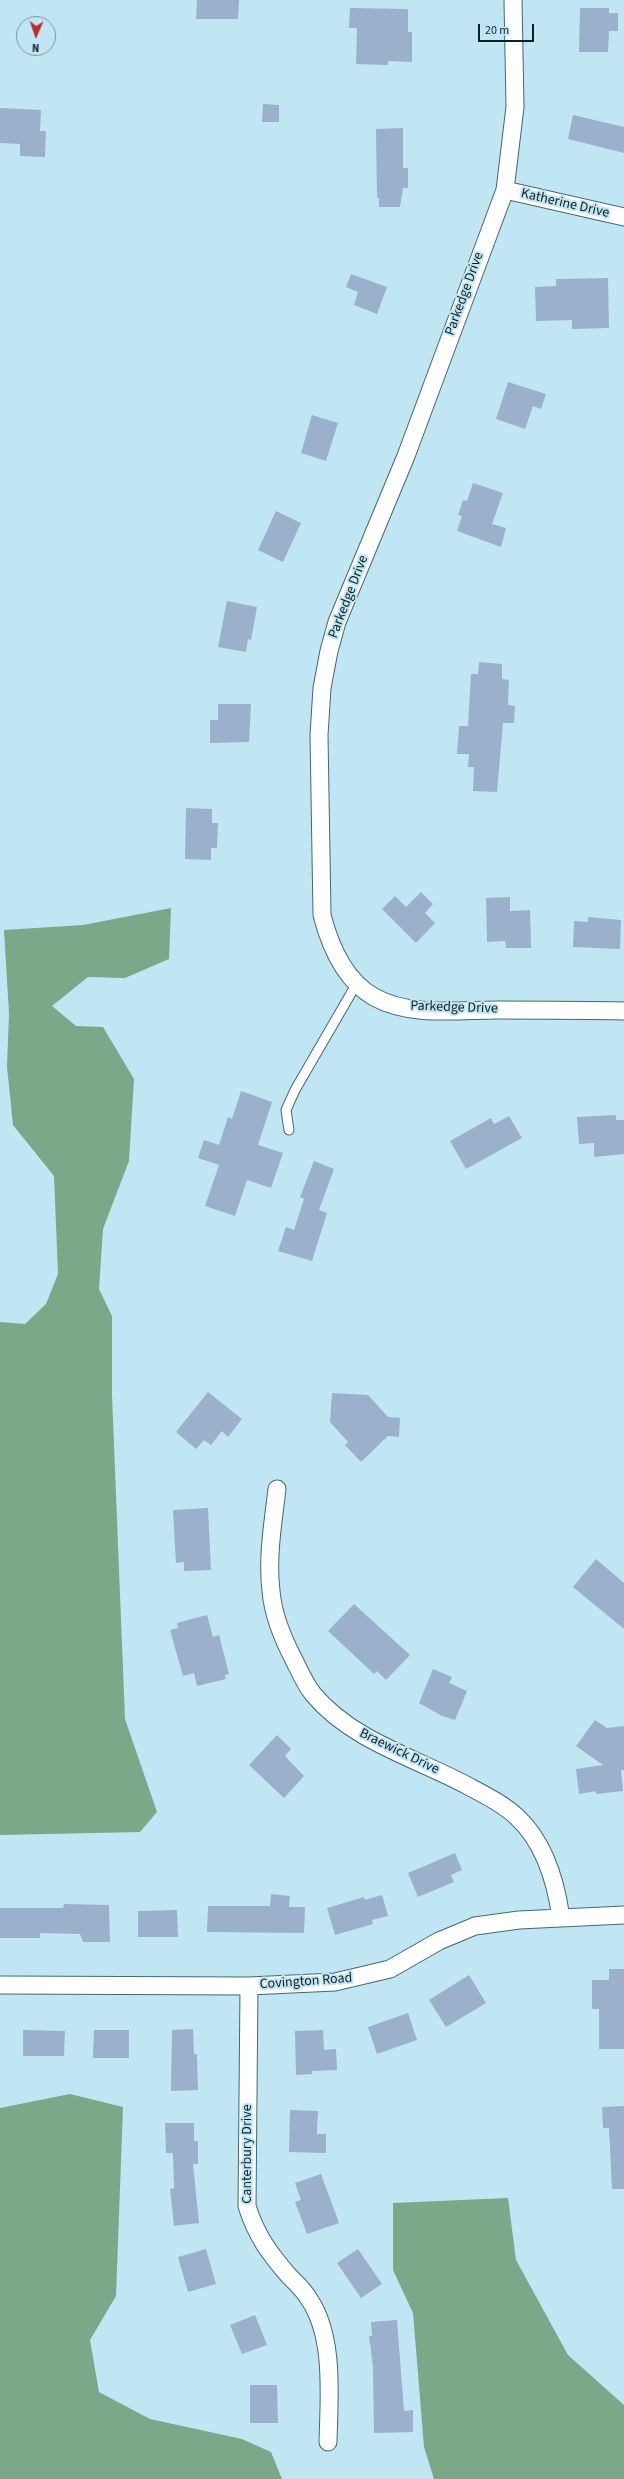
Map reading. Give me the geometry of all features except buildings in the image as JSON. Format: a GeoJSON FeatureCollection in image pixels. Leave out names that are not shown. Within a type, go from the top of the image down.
{"type":"FeatureCollection","features":[{"type":"Feature","properties":{"kind":"street","name":"Parkedge Drive"},"geometry":{"type":"LineString","coordinates":[[513,0],[515,107],[505,190],[408,449],[337,622],[322,688],[319,735],[322,915],[329,941],[348,974],[373,996],[385,1002],[414,1009],[624,1010]]}},
{"type":"Feature","properties":{"kind":"street","name":"Katherine Drive"},"geometry":{"type":"LineString","coordinates":[[505,190],[624,217]]}},
{"type":"Feature","properties":{"kind":"street","name":"Braewick Drive"},"geometry":{"type":"LineString","coordinates":[[277,1489],[270,1550],[271,1592],[274,1612],[282,1633],[306,1683],[314,1695],[350,1728],[369,1739],[477,1791],[518,1817],[541,1850],[549,1868],[561,1918]]}},
{"type":"Feature","properties":{"kind":"street","name":"Covington Road"},"geometry":{"type":"LineString","coordinates":[[0,1985],[249,1986],[355,1979],[390,1969],[439,1941],[475,1926],[561,1918],[624,1915]]}},
{"type":"Feature","properties":{"kind":"street","name":"Canterbury Drive"},"geometry":{"type":"LineString","coordinates":[[249,1986],[247,2206],[254,2230],[265,2246],[309,2299],[319,2320],[328,2364],[328,2442]]}},
{"type":"Feature","properties":{"kind":"lane"},"geometry":{"type":"LineString","coordinates":[[289,1130],[286,1110],[357,983]]}},
{"type":"Feature","properties":{"kind":"green space"},"geometry":{"type":"Polygon","coordinates":[[[171,908],[169,959],[125,978],[88,977],[52,1006],[76,1026],[103,1027],[134,1079],[129,1161],[103,1229],[99,1289],[112,1316],[112,1395],[125,1719],[157,1812],[140,1832],[0,1835],[0,1322],[25,1324],[46,1304],[58,1274],[54,1176],[13,1125],[7,1067],[9,1013],[4,930],[83,925],[171,908]]]}},
{"type":"Feature","properties":{"kind":"green space"},"geometry":{"type":"Polygon","coordinates":[[[70,2094],[123,2107],[116,2296],[90,2340],[99,2392],[150,2419],[242,2439],[271,2452],[282,2479],[0,2479],[0,2108],[70,2094]]]}},
{"type":"Feature","properties":{"kind":"green space"},"geometry":{"type":"Polygon","coordinates":[[[508,2198],[516,2260],[568,2355],[624,2405],[624,2479],[434,2479],[424,2447],[413,2313],[393,2270],[393,2203],[508,2198]]]}}]}
